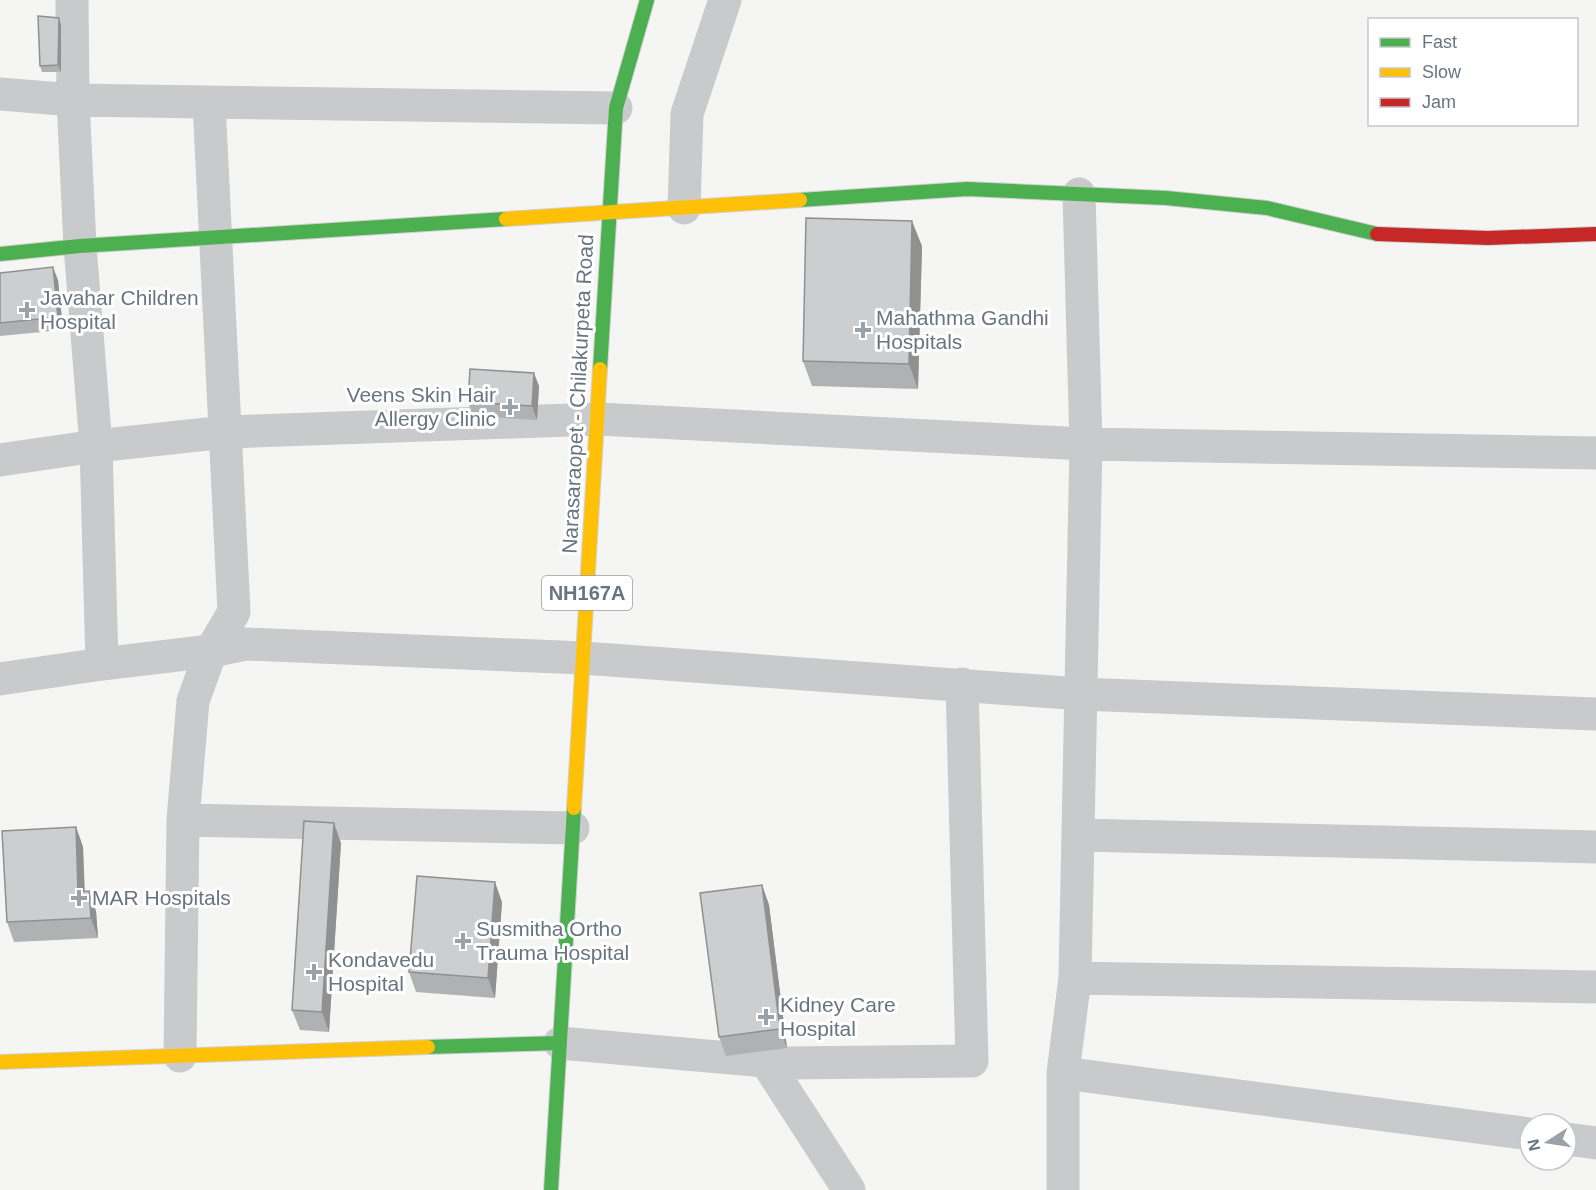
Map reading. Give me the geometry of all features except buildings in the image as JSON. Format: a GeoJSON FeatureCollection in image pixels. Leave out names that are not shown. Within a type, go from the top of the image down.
{"type":"FeatureCollection","features":[{"type":"Feature","properties":{"kind":"main road","name":"Narasaraopet - Chilakurpeta Road"},"geometry":{"type":"LineString","coordinates":[[551,1190],[616,108],[647,0]]}},
{"type":"Feature","properties":{"kind":"main road"},"geometry":{"type":"LineString","coordinates":[[0,254],[80,246],[967,189],[1166,198],[1267,208],[1374,234],[1488,238],[1596,234]]}},
{"type":"Feature","properties":{"kind":"main road"},"geometry":{"type":"LineString","coordinates":[[0,1062],[560,1043]]}},
{"type":"Feature","properties":{"kind":"street"},"geometry":{"type":"LineString","coordinates":[[72,0],[73,100],[80,246],[96,446],[102,664]]}},
{"type":"Feature","properties":{"kind":"street"},"geometry":{"type":"LineString","coordinates":[[684,208],[687,114],[725,0]]}},
{"type":"Feature","properties":{"kind":"street"},"geometry":{"type":"LineString","coordinates":[[0,94],[73,100],[616,108]]}},
{"type":"Feature","properties":{"kind":"street"},"geometry":{"type":"LineString","coordinates":[[180,1056],[183,820],[193,701],[211,651],[234,612],[209,103]]}},
{"type":"Feature","properties":{"kind":"street"},"geometry":{"type":"LineString","coordinates":[[1063,1190],[1063,1073],[1075,978],[1086,444],[1079,194]]}},
{"type":"Feature","properties":{"kind":"street"},"geometry":{"type":"LineString","coordinates":[[0,460],[96,446],[226,432],[598,419],[1086,444],[1596,453]]}},
{"type":"Feature","properties":{"kind":"street"},"geometry":{"type":"LineString","coordinates":[[0,679],[211,651],[246,644],[583,658],[1081,694],[1596,714]]}},
{"type":"Feature","properties":{"kind":"street"},"geometry":{"type":"LineString","coordinates":[[560,1043],[787,1063],[972,1061],[962,684]]}},
{"type":"Feature","properties":{"kind":"street"},"geometry":{"type":"LineString","coordinates":[[183,820],[573,828]]}},
{"type":"Feature","properties":{"kind":"street"},"geometry":{"type":"LineString","coordinates":[[1079,835],[1596,847]]}},
{"type":"Feature","properties":{"kind":"street"},"geometry":{"type":"LineString","coordinates":[[1075,978],[1596,987]]}},
{"type":"Feature","properties":{"kind":"street"},"geometry":{"type":"LineString","coordinates":[[765,1060],[849,1190]]}},
{"type":"Feature","properties":{"kind":"street"},"geometry":{"type":"LineString","coordinates":[[1063,1073],[1518,1132]]}},
{"type":"Feature","properties":{"kind":"street"},"geometry":{"type":"LineString","coordinates":[[1578,1141],[1596,1143]]}},
{"type":"Feature","properties":{"kind":"traffic: fast"},"geometry":{"type":"LineString","coordinates":[[600,369],[616,108],[647,0]]}},
{"type":"Feature","properties":{"kind":"traffic: fast"},"geometry":{"type":"LineString","coordinates":[[800,200],[967,189],[1166,198],[1267,208],[1377,234]]}},
{"type":"Feature","properties":{"kind":"traffic: fast"},"geometry":{"type":"LineString","coordinates":[[0,254],[80,246],[506,219]]}},
{"type":"Feature","properties":{"kind":"traffic: fast"},"geometry":{"type":"LineString","coordinates":[[551,1190],[574,808]]}},
{"type":"Feature","properties":{"kind":"traffic: fast"},"geometry":{"type":"LineString","coordinates":[[428,1047],[560,1043]]}},
{"type":"Feature","properties":{"kind":"traffic: slow"},"geometry":{"type":"LineString","coordinates":[[506,219],[800,200]]}},
{"type":"Feature","properties":{"kind":"traffic: slow"},"geometry":{"type":"LineString","coordinates":[[574,808],[600,369]]}},
{"type":"Feature","properties":{"kind":"traffic: slow"},"geometry":{"type":"LineString","coordinates":[[0,1062],[428,1047]]}},
{"type":"Feature","properties":{"kind":"traffic: jam"},"geometry":{"type":"LineString","coordinates":[[1377,234],[1488,238],[1596,234]]}},
{"type":"Feature","properties":{"kind":"place","name":"Javahar Children Hospital"},"geometry":{"type":"Point","coordinates":[27,310]}},
{"type":"Feature","properties":{"kind":"place","name":"Mahathma Gandhi Hospitals"},"geometry":{"type":"Point","coordinates":[863,330]}},
{"type":"Feature","properties":{"kind":"place","name":"Veens Skin Hair Allergy Clinic"},"geometry":{"type":"Point","coordinates":[510,407]}},
{"type":"Feature","properties":{"kind":"place","name":"MAR Hospitals"},"geometry":{"type":"Point","coordinates":[79,898]}},
{"type":"Feature","properties":{"kind":"place","name":"Susmitha Ortho Trauma Hospital"},"geometry":{"type":"Point","coordinates":[463,941]}},
{"type":"Feature","properties":{"kind":"place","name":"Kondavedu Hospital"},"geometry":{"type":"Point","coordinates":[314,972]}},
{"type":"Feature","properties":{"kind":"place","name":"Kidney Care Hospital"},"geometry":{"type":"Point","coordinates":[766,1017]}}]}
